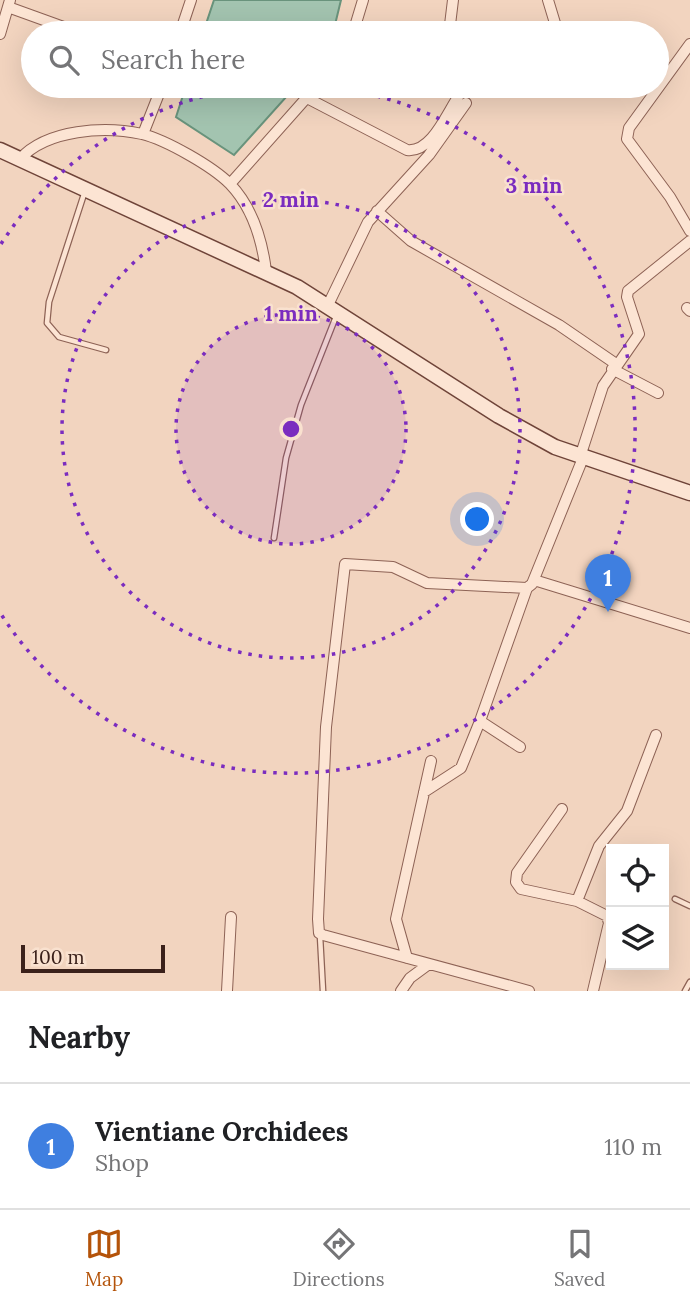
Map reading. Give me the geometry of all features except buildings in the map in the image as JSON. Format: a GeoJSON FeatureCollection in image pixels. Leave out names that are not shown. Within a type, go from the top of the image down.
{"type":"FeatureCollection","features":[{"type":"Feature","properties":{"kind":"street"},"geometry":{"type":"LineString","coordinates":[[184,21],[191,0]]}},
{"type":"Feature","properties":{"kind":"street"},"geometry":{"type":"LineString","coordinates":[[357,21],[363,0]]}},
{"type":"Feature","properties":{"kind":"street"},"geometry":{"type":"LineString","coordinates":[[450,21],[453,0]]}},
{"type":"Feature","properties":{"kind":"street"},"geometry":{"type":"LineString","coordinates":[[548,0],[554,21]]}},
{"type":"Feature","properties":{"kind":"street"},"geometry":{"type":"LineString","coordinates":[[0,34],[9,4],[51,21]]}},
{"type":"Feature","properties":{"kind":"street"},"geometry":{"type":"LineString","coordinates":[[669,73],[690,44]]}},
{"type":"Feature","properties":{"kind":"street"},"geometry":{"type":"LineString","coordinates":[[143,134],[157,98]]}},
{"type":"Feature","properties":{"kind":"street"},"geometry":{"type":"LineString","coordinates":[[230,184],[307,98],[407,150],[415,151],[426,145],[457,98]]}},
{"type":"Feature","properties":{"kind":"street"},"geometry":{"type":"LineString","coordinates":[[651,98],[629,128],[627,139],[632,150],[670,197],[690,231]]}},
{"type":"Feature","properties":{"kind":"street"},"geometry":{"type":"LineString","coordinates":[[333,308],[368,222],[429,155],[466,103]]}},
{"type":"Feature","properties":{"kind":"street"},"geometry":{"type":"LineString","coordinates":[[20,159],[37,145],[65,135],[100,131],[143,134],[173,148],[230,184],[258,229],[266,271]]}},
{"type":"Feature","properties":{"kind":"street"},"geometry":{"type":"LineString","coordinates":[[0,150],[266,271],[333,308],[499,416],[555,447],[690,493]]}},
{"type":"Feature","properties":{"kind":"street"},"geometry":{"type":"LineString","coordinates":[[377,211],[411,241],[559,325],[614,367],[658,393]]}},
{"type":"Feature","properties":{"kind":"street"},"geometry":{"type":"LineString","coordinates":[[424,792],[461,768],[581,458],[603,386],[639,334],[627,297],[631,286],[690,241]]}},
{"type":"Feature","properties":{"kind":"street"},"geometry":{"type":"LineString","coordinates":[[529,991],[319,933],[326,727],[345,564],[393,567],[427,583],[531,584],[690,628]]}},
{"type":"Feature","properties":{"kind":"street"},"geometry":{"type":"LineString","coordinates":[[480,721],[520,747]]}},
{"type":"Feature","properties":{"kind":"street"},"geometry":{"type":"LineString","coordinates":[[577,901],[599,846],[627,811],[656,735]]}},
{"type":"Feature","properties":{"kind":"street"},"geometry":{"type":"LineString","coordinates":[[407,958],[396,919],[431,761]]}},
{"type":"Feature","properties":{"kind":"street"},"geometry":{"type":"LineString","coordinates":[[562,809],[517,873],[516,882],[521,889],[577,901],[604,913],[609,920],[593,991]]}},
{"type":"Feature","properties":{"kind":"street"},"geometry":{"type":"LineString","coordinates":[[227,991],[231,917]]}},
{"type":"Feature","properties":{"kind":"street"},"geometry":{"type":"LineString","coordinates":[[401,991],[410,978],[429,964]]}},
{"type":"Feature","properties":{"kind":"lane"},"geometry":{"type":"LineString","coordinates":[[86,190],[49,302],[47,323],[58,337],[106,350]]}},
{"type":"Feature","properties":{"kind":"lane"},"geometry":{"type":"LineString","coordinates":[[274,538],[286,458],[333,308]]}},
{"type":"Feature","properties":{"kind":"lane"},"geometry":{"type":"LineString","coordinates":[[675,899],[690,906]]}},
{"type":"Feature","properties":{"kind":"lane"},"geometry":{"type":"LineString","coordinates":[[319,933],[323,991]]}},
{"type":"Feature","properties":{"kind":"lane"},"geometry":{"type":"LineString","coordinates":[[685,991],[690,982]]}},
{"type":"Feature","properties":{"kind":"shaded area"},"geometry":{"type":"Polygon","coordinates":[[[214,0],[341,0],[336,21],[207,21],[214,0]]]}},
{"type":"Feature","properties":{"kind":"shaded area"},"geometry":{"type":"Polygon","coordinates":[[[182,98],[285,98],[234,155],[176,117],[182,98]]]}},
{"type":"Feature","properties":{"kind":"place","name":"Vientiane Orchidees"},"geometry":{"type":"Point","coordinates":[608,612]}}]}
